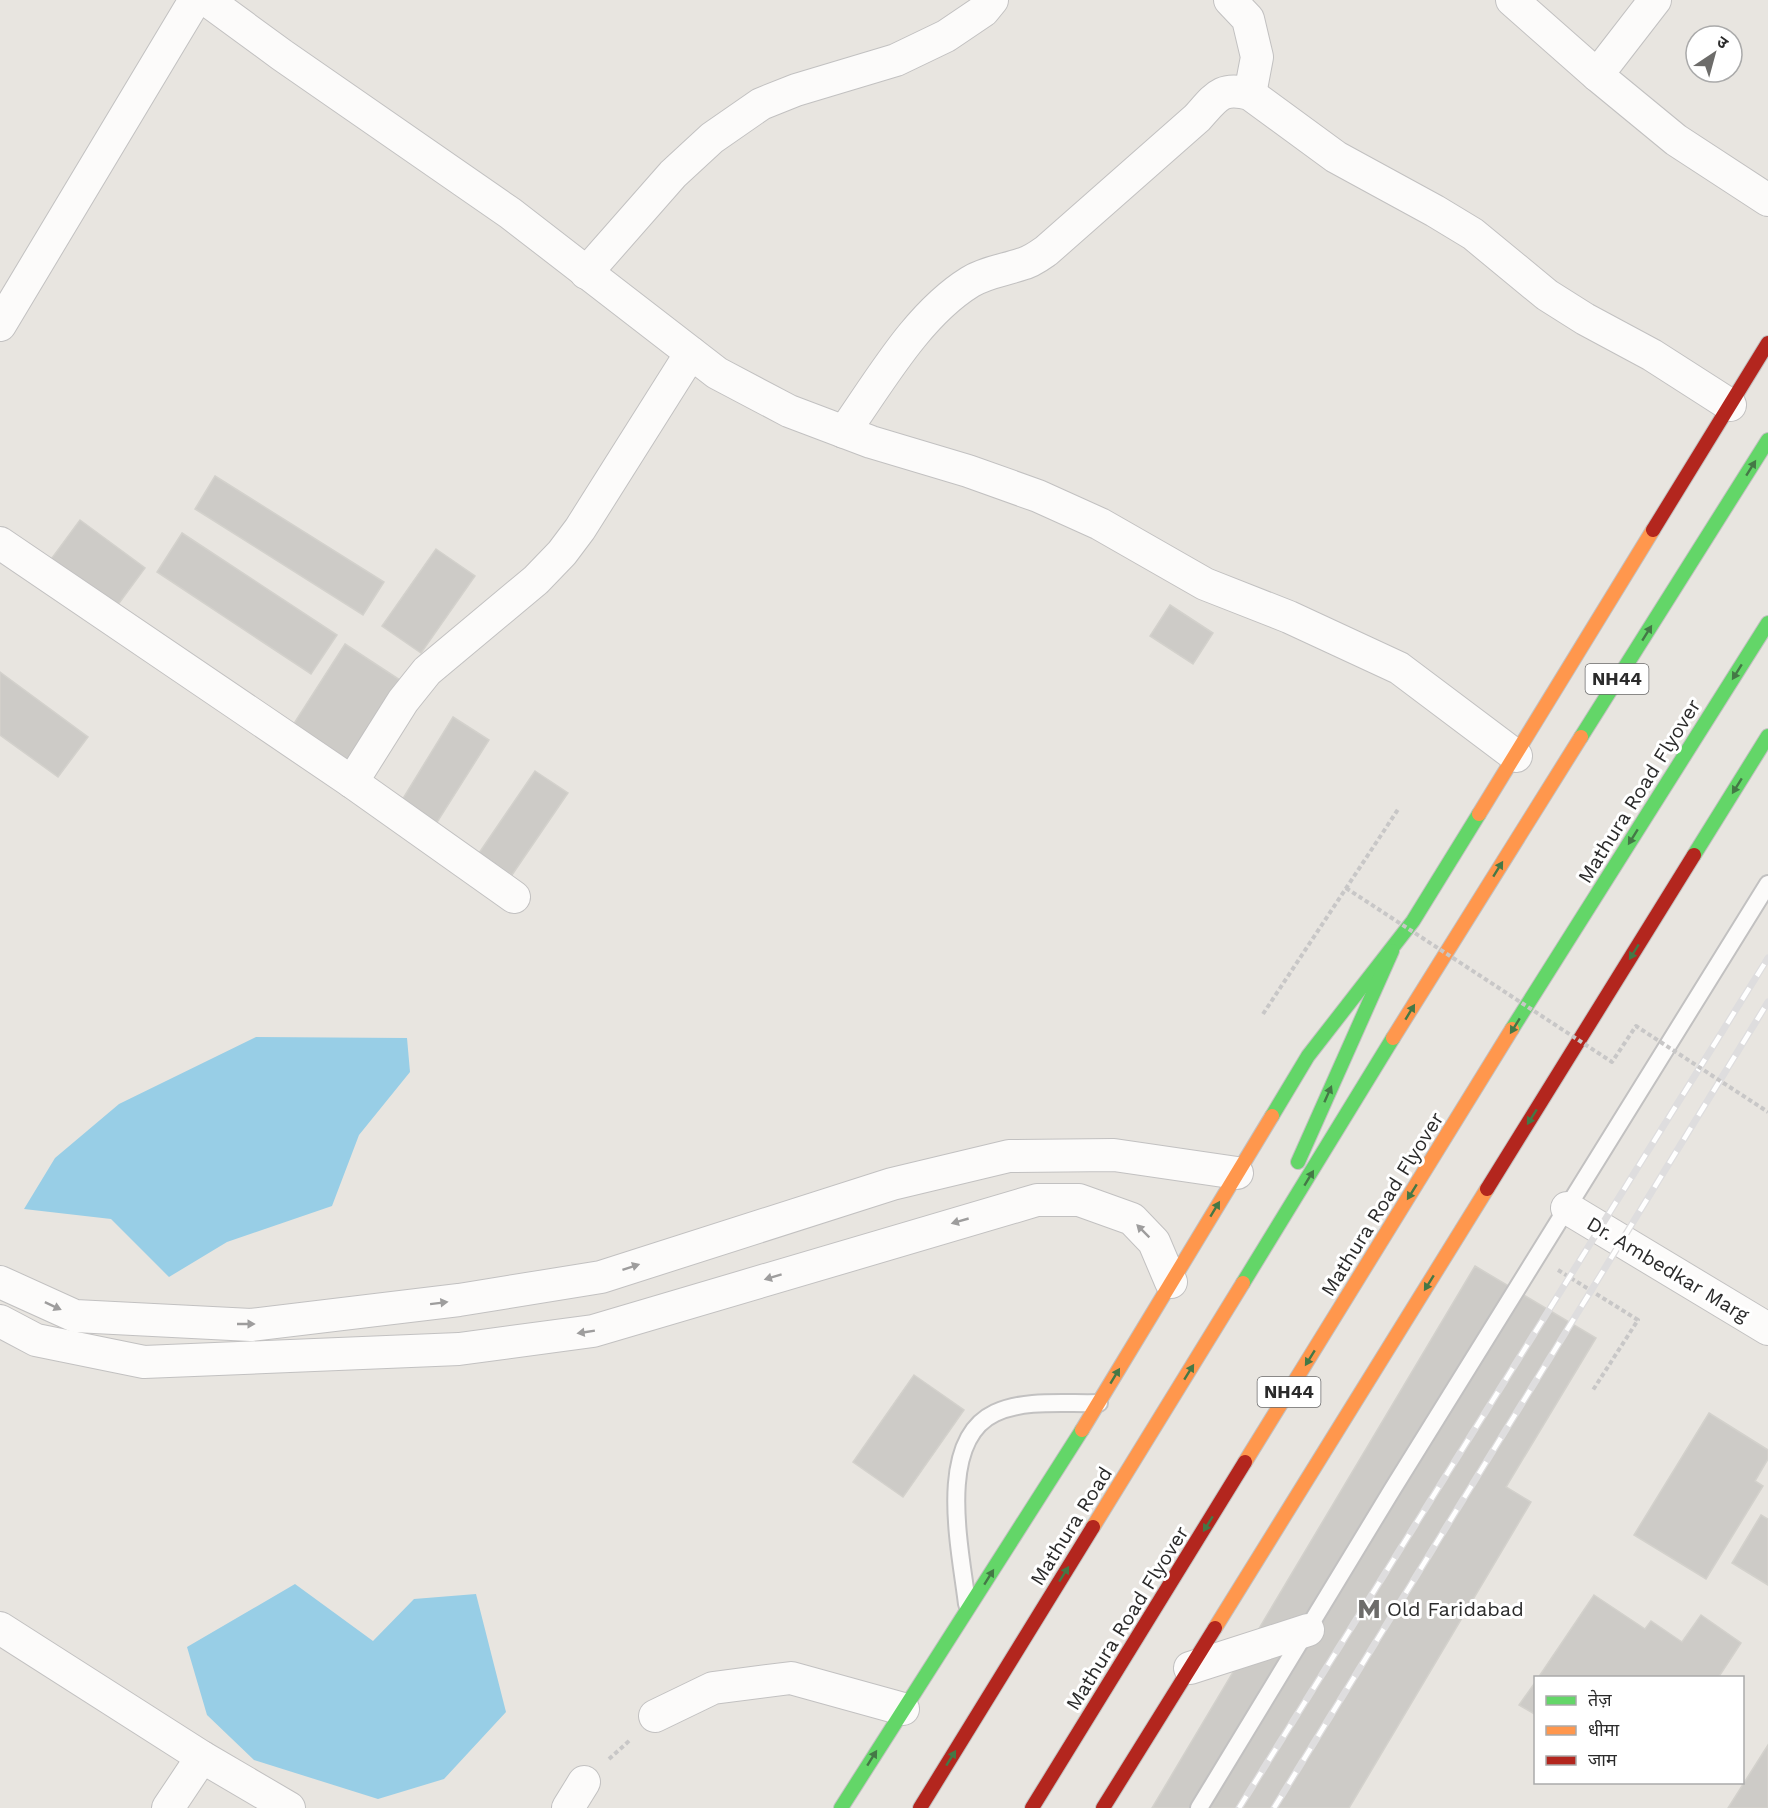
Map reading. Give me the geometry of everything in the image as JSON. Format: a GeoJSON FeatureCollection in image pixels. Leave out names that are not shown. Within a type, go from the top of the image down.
{"type":"FeatureCollection","features":[{"type":"Feature","properties":{"kind":"main road"},"geometry":{"type":"LineString","coordinates":[[841,1808],[1099,1403],[1308,1056],[1332,1023],[1392,951],[1413,921],[1768,343]]}},
{"type":"Feature","properties":{"kind":"main road","name":"NH44"},"geometry":{"type":"LineString","coordinates":[[1256,1264],[1467,918],[1768,440]]}},
{"type":"Feature","properties":{"kind":"main road","name":"Mathura Road Flyover"},"geometry":{"type":"LineString","coordinates":[[1032,1808],[1545,976],[1768,623]]}},
{"type":"Feature","properties":{"kind":"main road"},"geometry":{"type":"LineString","coordinates":[[1103,1808],[1768,736]]}},
{"type":"Feature","properties":{"kind":"main road"},"geometry":{"type":"LineString","coordinates":[[1256,1264],[1296,1166],[1392,951]]}},
{"type":"Feature","properties":{"kind":"main road","name":"Mathura Road"},"geometry":{"type":"LineString","coordinates":[[920,1808],[1256,1264]]}},
{"type":"Feature","properties":{"kind":"street"},"geometry":{"type":"LineString","coordinates":[[0,326],[195,0]]}},
{"type":"Feature","properties":{"kind":"street"},"geometry":{"type":"LineString","coordinates":[[207,0],[282,55],[510,213],[717,373],[789,411],[844,432],[968,471],[1038,496],[1100,524],[1205,584],[1298,621],[1399,668],[1516,756]]}},
{"type":"Feature","properties":{"kind":"street"},"geometry":{"type":"LineString","coordinates":[[586,273],[673,174],[712,138],[761,104],[796,90],[896,60],[946,36],[983,11],[992,0]]}},
{"type":"Feature","properties":{"kind":"street"},"geometry":{"type":"LineString","coordinates":[[1230,0],[1248,19],[1257,57],[1250,94]]}},
{"type":"Feature","properties":{"kind":"street"},"geometry":{"type":"LineString","coordinates":[[1512,0],[1597,75],[1676,140],[1768,200]]}},
{"type":"Feature","properties":{"kind":"street"},"geometry":{"type":"LineString","coordinates":[[1597,75],[1655,0]]}},
{"type":"Feature","properties":{"kind":"street"},"geometry":{"type":"LineString","coordinates":[[844,432],[924,320],[945,300],[973,280],[1002,269],[1024,264],[1046,251],[1197,118],[1218,95],[1234,90],[1250,94],[1336,157],[1473,234],[1557,301],[1585,319],[1652,355],[1730,405]]}},
{"type":"Feature","properties":{"kind":"street"},"geometry":{"type":"LineString","coordinates":[[352,782],[404,701],[427,671],[536,580],[562,553],[586,520],[691,353]]}},
{"type":"Feature","properties":{"kind":"street"},"geometry":{"type":"LineString","coordinates":[[0,543],[352,782],[514,897]]}},
{"type":"Feature","properties":{"kind":"street"},"geometry":{"type":"LineString","coordinates":[[0,1282],[75,1316],[251,1325],[459,1300],[602,1277],[892,1184],[1009,1156],[1114,1155],[1236,1173]]}},
{"type":"Feature","properties":{"kind":"street"},"geometry":{"type":"LineString","coordinates":[[0,1321],[36,1340],[144,1362],[459,1349],[593,1331],[1037,1200],[1079,1200],[1131,1219],[1154,1242],[1171,1282]]}},
{"type":"Feature","properties":{"kind":"street","name":"Dr. Ambedkar Marg"},"geometry":{"type":"LineString","coordinates":[[1567,1208],[1768,1329]]}},
{"type":"Feature","properties":{"kind":"street"},"geometry":{"type":"LineString","coordinates":[[0,1628],[202,1757],[290,1808]]}},
{"type":"Feature","properties":{"kind":"street"},"geometry":{"type":"LineString","coordinates":[[1190,1668],[1308,1630]]}},
{"type":"Feature","properties":{"kind":"street"},"geometry":{"type":"LineString","coordinates":[[655,1716],[713,1688],[791,1678],[903,1709]]}},
{"type":"Feature","properties":{"kind":"street"},"geometry":{"type":"LineString","coordinates":[[168,1808],[202,1757]]}},
{"type":"Feature","properties":{"kind":"street"},"geometry":{"type":"LineString","coordinates":[[568,1808],[584,1782]]}},
{"type":"Feature","properties":{"kind":"lane"},"geometry":{"type":"LineString","coordinates":[[1199,1808],[1392,1490],[1768,884]]}},
{"type":"Feature","properties":{"kind":"lane"},"geometry":{"type":"LineString","coordinates":[[968,1611],[955,1496],[959,1457],[971,1432],[994,1413],[1026,1405],[1099,1403]]}},
{"type":"Feature","properties":{"kind":"path"},"geometry":{"type":"LineString","coordinates":[[1263,1014],[1399,808]]}},
{"type":"Feature","properties":{"kind":"path"},"geometry":{"type":"LineString","coordinates":[[1346,888],[1612,1062],[1636,1026],[1768,1112]]}},
{"type":"Feature","properties":{"kind":"path"},"geometry":{"type":"LineString","coordinates":[[1537,1257],[1638,1320],[1593,1390]]}},
{"type":"Feature","properties":{"kind":"path"},"geometry":{"type":"LineString","coordinates":[[584,1782],[655,1716]]}},
{"type":"Feature","properties":{"kind":"water"},"geometry":{"type":"Polygon","coordinates":[[[256,1037],[407,1038],[410,1072],[359,1135],[332,1206],[227,1242],[169,1277],[111,1219],[24,1209],[55,1158],[119,1104],[256,1037]]]}},
{"type":"Feature","properties":{"kind":"water"},"geometry":{"type":"Polygon","coordinates":[[[295,1584],[373,1641],[414,1599],[476,1594],[506,1712],[444,1779],[378,1799],[254,1760],[207,1715],[187,1647],[295,1584]]]}},
{"type":"Feature","properties":{"kind":"building"},"geometry":{"type":"Polygon","coordinates":[[[215,476],[384,582],[363,615],[195,509],[215,476]]]}},
{"type":"Feature","properties":{"kind":"building"},"geometry":{"type":"Polygon","coordinates":[[[80,520],[145,568],[114,610],[49,562],[80,520]]]}},
{"type":"Feature","properties":{"kind":"building"},"geometry":{"type":"Polygon","coordinates":[[[182,533],[337,635],[311,674],[157,572],[182,533]]]}},
{"type":"Feature","properties":{"kind":"building"},"geometry":{"type":"Polygon","coordinates":[[[436,549],[475,576],[421,653],[382,626],[436,549]]]}},
{"type":"Feature","properties":{"kind":"building"},"geometry":{"type":"Polygon","coordinates":[[[1170,605],[1213,633],[1193,664],[1150,636],[1170,605]]]}},
{"type":"Feature","properties":{"kind":"building"},"geometry":{"type":"Polygon","coordinates":[[[345,644],[400,680],[348,761],[293,725],[345,644]]]}},
{"type":"Feature","properties":{"kind":"building"},"geometry":{"type":"Polygon","coordinates":[[[0,672],[88,737],[58,777],[0,735],[0,672]]]}},
{"type":"Feature","properties":{"kind":"building"},"geometry":{"type":"Polygon","coordinates":[[[453,717],[489,740],[434,827],[399,805],[453,717]]]}},
{"type":"Feature","properties":{"kind":"building"},"geometry":{"type":"Polygon","coordinates":[[[535,771],[568,793],[512,875],[479,853],[535,771]]]}},
{"type":"Feature","properties":{"kind":"building","name":"Old Faridabad"},"geometry":{"type":"Polygon","coordinates":[[[1475,1266],[1596,1338],[1506,1487],[1531,1502],[1349,1808],[1152,1808],[1475,1266]]]}},
{"type":"Feature","properties":{"kind":"building"},"geometry":{"type":"Polygon","coordinates":[[[914,1375],[964,1410],[903,1497],[853,1462],[914,1375]]]}},
{"type":"Feature","properties":{"kind":"building"},"geometry":{"type":"Polygon","coordinates":[[[1709,1413],[1768,1450],[1768,1459],[1755,1481],[1763,1486],[1706,1579],[1634,1535],[1709,1413]]]}},
{"type":"Feature","properties":{"kind":"building"},"geometry":{"type":"Polygon","coordinates":[[[1761,1515],[1768,1519],[1768,1585],[1732,1563],[1761,1515]]]}},
{"type":"Feature","properties":{"kind":"building"},"geometry":{"type":"Polygon","coordinates":[[[1594,1595],[1645,1629],[1651,1621],[1682,1642],[1701,1615],[1741,1643],[1719,1676],[1539,1676],[1594,1595]]]}},
{"type":"Feature","properties":{"kind":"building"},"geometry":{"type":"Polygon","coordinates":[[[1534,1684],[1534,1714],[1519,1705],[1534,1684]]]}},
{"type":"Feature","properties":{"kind":"building"},"geometry":{"type":"Polygon","coordinates":[[[1768,1745],[1768,1808],[1728,1808],[1768,1745]]]}},
{"type":"Feature","properties":{"kind":"railway"},"geometry":{"type":"LineString","coordinates":[[1239,1808],[1768,958]]}},
{"type":"Feature","properties":{"kind":"railway"},"geometry":{"type":"LineString","coordinates":[[1274,1808],[1768,1002]]}},
{"type":"Feature","properties":{"kind":"traffic: fast"},"geometry":{"type":"LineString","coordinates":[[1581,737],[1768,440]]}},
{"type":"Feature","properties":{"kind":"traffic: fast"},"geometry":{"type":"LineString","coordinates":[[1512,1029],[1768,623]]}},
{"type":"Feature","properties":{"kind":"traffic: fast"},"geometry":{"type":"LineString","coordinates":[[1694,855],[1768,736]]}},
{"type":"Feature","properties":{"kind":"traffic: fast"},"geometry":{"type":"LineString","coordinates":[[1272,1116],[1308,1056],[1413,921],[1479,814]]}},
{"type":"Feature","properties":{"kind":"traffic: fast"},"geometry":{"type":"LineString","coordinates":[[1298,1162],[1392,951]]}},
{"type":"Feature","properties":{"kind":"traffic: fast"},"geometry":{"type":"LineString","coordinates":[[1243,1283],[1393,1038]]}},
{"type":"Feature","properties":{"kind":"traffic: fast"},"geometry":{"type":"LineString","coordinates":[[841,1808],[1082,1430]]}},
{"type":"Feature","properties":{"kind":"traffic: slow"},"geometry":{"type":"LineString","coordinates":[[1479,814],[1653,530]]}},
{"type":"Feature","properties":{"kind":"traffic: slow"},"geometry":{"type":"LineString","coordinates":[[1393,1038],[1581,737]]}},
{"type":"Feature","properties":{"kind":"traffic: slow"},"geometry":{"type":"LineString","coordinates":[[1245,1462],[1512,1029]]}},
{"type":"Feature","properties":{"kind":"traffic: slow"},"geometry":{"type":"LineString","coordinates":[[1082,1430],[1272,1116]]}},
{"type":"Feature","properties":{"kind":"traffic: slow"},"geometry":{"type":"LineString","coordinates":[[1215,1628],[1487,1189]]}},
{"type":"Feature","properties":{"kind":"traffic: slow"},"geometry":{"type":"LineString","coordinates":[[1093,1527],[1243,1283]]}},
{"type":"Feature","properties":{"kind":"traffic: jam"},"geometry":{"type":"LineString","coordinates":[[1653,530],[1768,343]]}},
{"type":"Feature","properties":{"kind":"traffic: jam"},"geometry":{"type":"LineString","coordinates":[[1487,1189],[1694,855]]}},
{"type":"Feature","properties":{"kind":"traffic: jam"},"geometry":{"type":"LineString","coordinates":[[1032,1808],[1245,1462]]}},
{"type":"Feature","properties":{"kind":"traffic: jam"},"geometry":{"type":"LineString","coordinates":[[920,1808],[1093,1527]]}},
{"type":"Feature","properties":{"kind":"traffic: jam"},"geometry":{"type":"LineString","coordinates":[[1103,1808],[1215,1628]]}},
{"type":"Feature","properties":{"kind":"place","name":"Old Faridabad"},"geometry":{"type":"Point","coordinates":[1369,1609]}}]}
